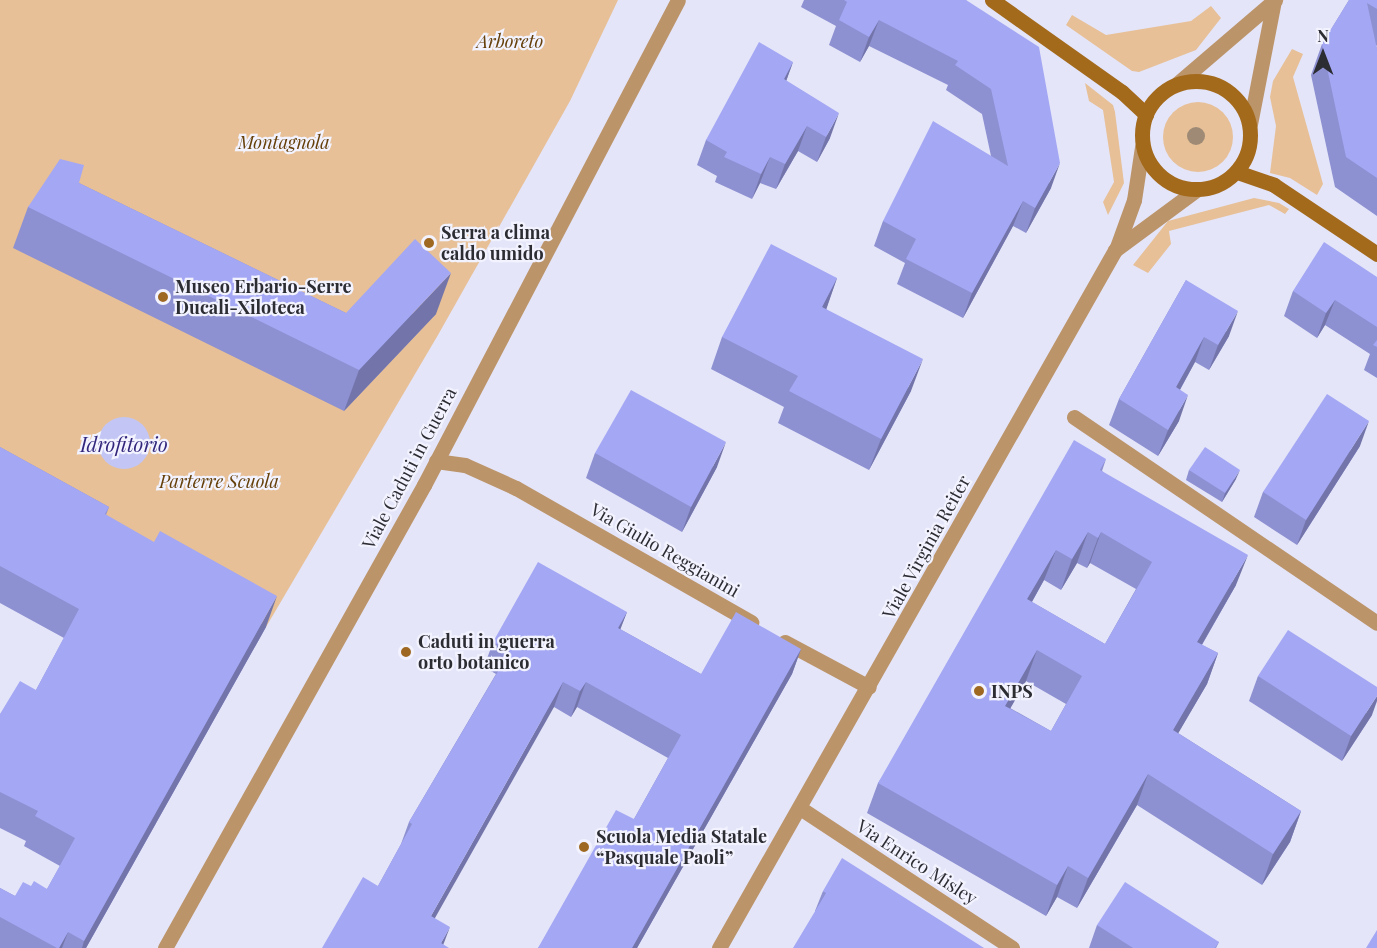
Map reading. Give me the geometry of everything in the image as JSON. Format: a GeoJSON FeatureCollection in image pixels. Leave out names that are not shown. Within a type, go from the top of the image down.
{"type":"FeatureCollection","features":[{"type":"Feature","properties":{"kind":"main road"},"geometry":{"type":"LineString","coordinates":[[992,0],[1122,92],[1146,114]]}},
{"type":"Feature","properties":{"kind":"main road"},"geometry":{"type":"LineString","coordinates":[[1196,190],[1161,177],[1142,147],[1146,114],[1154,101],[1178,84],[1215,84],[1243,107],[1250,124],[1250,150],[1237,172],[1274,185],[1377,254]]}},
{"type":"Feature","properties":{"kind":"main road","name":"Viale Virginia Reiter"},"geometry":{"type":"LineString","coordinates":[[1196,190],[1218,185],[1237,172]]}},
{"type":"Feature","properties":{"kind":"street","name":"Viale Caduti in Guerra"},"geometry":{"type":"LineString","coordinates":[[165,948],[436,461],[678,0]]}},
{"type":"Feature","properties":{"kind":"street"},"geometry":{"type":"LineString","coordinates":[[1178,84],[1275,0]]}},
{"type":"Feature","properties":{"kind":"street"},"geometry":{"type":"LineString","coordinates":[[1250,124],[1275,0]]}},
{"type":"Feature","properties":{"kind":"street"},"geometry":{"type":"LineString","coordinates":[[1115,250],[1134,200],[1142,147]]}},
{"type":"Feature","properties":{"kind":"street","name":"Viale Virginia Reiter"},"geometry":{"type":"LineString","coordinates":[[719,948],[870,687],[1115,250],[1196,190]]}},
{"type":"Feature","properties":{"kind":"street"},"geometry":{"type":"LineString","coordinates":[[1074,417],[1377,623]]}},
{"type":"Feature","properties":{"kind":"street","name":"Via Giulio Reggianini"},"geometry":{"type":"LineString","coordinates":[[436,461],[465,465],[516,488],[766,631],[870,687]]}},
{"type":"Feature","properties":{"kind":"street","name":"Via Enrico Misley"},"geometry":{"type":"LineString","coordinates":[[800,808],[1012,948]]}},
{"type":"Feature","properties":{"kind":"green space"},"geometry":{"type":"Polygon","coordinates":[[[0,0],[618,0],[570,101],[438,335],[266,627],[0,483],[0,0]]]}},
{"type":"Feature","properties":{"kind":"green space"},"geometry":{"type":"Polygon","coordinates":[[[1211,6],[1221,18],[1196,50],[1139,72],[1132,71],[1066,25],[1072,15],[1106,35],[1191,21],[1211,6]]]}},
{"type":"Feature","properties":{"kind":"green space"},"geometry":{"type":"Polygon","coordinates":[[[1292,49],[1303,54],[1293,77],[1323,184],[1317,195],[1290,178],[1270,173],[1276,126],[1270,97],[1273,81],[1292,49]]]}},
{"type":"Feature","properties":{"kind":"green space"},"geometry":{"type":"Polygon","coordinates":[[[1085,83],[1113,105],[1115,112],[1124,183],[1108,215],[1103,202],[1114,182],[1103,110],[1089,101],[1085,83]]]}},
{"type":"Feature","properties":{"kind":"green space"},"geometry":{"type":"Polygon","coordinates":[[[1198,102],[1211,105],[1223,112],[1230,124],[1233,137],[1230,150],[1223,162],[1211,169],[1198,172],[1185,169],[1173,162],[1166,150],[1163,137],[1166,124],[1173,112],[1185,105],[1198,102]]]}},
{"type":"Feature","properties":{"kind":"green space"},"geometry":{"type":"Polygon","coordinates":[[[1254,198],[1279,203],[1289,209],[1285,214],[1269,205],[1169,231],[1171,244],[1148,273],[1133,265],[1168,221],[1254,198]]]}},
{"type":"Feature","properties":{"kind":"water","name":"Idrofitorio"},"geometry":{"type":"Polygon","coordinates":[[[119,417],[129,417],[143,424],[150,443],[143,462],[129,469],[119,469],[109,465],[102,458],[98,448],[98,438],[102,428],[109,421],[119,417]]]}},
{"type":"Feature","properties":{"kind":"building"},"geometry":{"type":"Polygon","coordinates":[[[844,0],[966,0],[1039,47],[1060,163],[1035,208],[1023,201],[972,293],[906,259],[916,239],[883,221],[933,121],[1008,166],[991,89],[955,65],[958,61],[879,20],[869,37],[839,20],[847,2],[844,0]]]}},
{"type":"Feature","properties":{"kind":"building"},"geometry":{"type":"Polygon","coordinates":[[[1349,0],[1377,0],[1377,9],[1367,3],[1377,49],[1377,178],[1346,157],[1322,44],[1349,0]]]}},
{"type":"Feature","properties":{"kind":"building"},"geometry":{"type":"Polygon","coordinates":[[[759,42],[793,62],[784,79],[839,113],[826,137],[807,126],[785,164],[770,157],[761,174],[724,157],[727,152],[706,140],[759,42]]]}},
{"type":"Feature","properties":{"kind":"building"},"geometry":{"type":"Polygon","coordinates":[[[60,159],[84,165],[79,183],[346,313],[415,239],[451,273],[359,370],[28,207],[60,159]]]}},
{"type":"Feature","properties":{"kind":"building"},"geometry":{"type":"Polygon","coordinates":[[[1324,242],[1377,277],[1377,327],[1335,300],[1326,313],[1293,291],[1324,242]]]}},
{"type":"Feature","properties":{"kind":"building"},"geometry":{"type":"Polygon","coordinates":[[[771,244],[837,278],[822,307],[923,359],[881,439],[789,391],[798,376],[722,337],[771,244]]]}},
{"type":"Feature","properties":{"kind":"building"},"geometry":{"type":"Polygon","coordinates":[[[1186,280],[1238,311],[1218,345],[1204,337],[1176,387],[1188,395],[1168,430],[1119,399],[1186,280]]]}},
{"type":"Feature","properties":{"kind":"building"},"geometry":{"type":"Polygon","coordinates":[[[631,390],[726,442],[691,507],[595,453],[631,390]]]}},
{"type":"Feature","properties":{"kind":"building"},"geometry":{"type":"Polygon","coordinates":[[[1327,394],[1369,421],[1306,520],[1263,492],[1327,394]]]}},
{"type":"Feature","properties":{"kind":"building","name":"INPS"},"geometry":{"type":"Polygon","coordinates":[[[1074,440],[1106,459],[1100,470],[1248,555],[1197,642],[1218,653],[1173,730],[1301,811],[1273,854],[1148,774],[1088,878],[1068,866],[1057,885],[878,783],[1074,440]],[[1088,532],[1072,559],[1056,550],[1027,599],[1105,644],[1152,562],[1101,532],[1098,538],[1088,532]],[[1037,650],[1005,706],[1051,731],[1082,676],[1037,650]]]}},
{"type":"Feature","properties":{"kind":"building"},"geometry":{"type":"Polygon","coordinates":[[[0,447],[109,507],[105,514],[154,542],[160,531],[277,596],[84,941],[68,932],[59,948],[0,917],[0,888],[15,896],[23,882],[31,886],[34,881],[47,889],[75,838],[35,816],[38,811],[0,792],[0,714],[20,681],[36,690],[79,609],[0,566],[0,447]]]}},
{"type":"Feature","properties":{"kind":"building"},"geometry":{"type":"Polygon","coordinates":[[[1205,447],[1240,470],[1225,493],[1189,470],[1205,447]]]}},
{"type":"Feature","properties":{"kind":"building"},"geometry":{"type":"Polygon","coordinates":[[[538,562],[627,612],[618,628],[701,674],[736,612],[801,649],[632,948],[538,948],[616,810],[634,819],[681,735],[586,682],[580,691],[563,682],[431,916],[450,927],[441,943],[449,948],[322,948],[363,877],[378,886],[412,824],[409,822],[510,651],[493,642],[538,562]]]}},
{"type":"Feature","properties":{"kind":"building"},"geometry":{"type":"Polygon","coordinates":[[[1288,630],[1377,687],[1377,696],[1351,736],[1258,676],[1288,630]]]}},
{"type":"Feature","properties":{"kind":"building"},"geometry":{"type":"Polygon","coordinates":[[[842,858],[984,948],[793,948],[826,893],[823,891],[842,858]]]}},
{"type":"Feature","properties":{"kind":"building"},"geometry":{"type":"Polygon","coordinates":[[[1125,882],[1219,942],[1215,948],[1133,948],[1097,925],[1125,882]]]}},
{"type":"Feature","properties":{"kind":"building"},"geometry":{"type":"Polygon","coordinates":[[[1377,930],[1377,948],[1366,948],[1377,930]]]}},
{"type":"Feature","properties":{"kind":"place","name":"Serra a clima caldo umido"},"geometry":{"type":"Point","coordinates":[429,243]}},
{"type":"Feature","properties":{"kind":"place","name":"Museo Erbario-Serre Ducali-Xiloteca"},"geometry":{"type":"Point","coordinates":[163,297]}},
{"type":"Feature","properties":{"kind":"place","name":"Caduti in guerra orto botanico"},"geometry":{"type":"Point","coordinates":[406,652]}},
{"type":"Feature","properties":{"kind":"place","name":"INPS"},"geometry":{"type":"Point","coordinates":[979,691]}},
{"type":"Feature","properties":{"kind":"place","name":"Scuola Media Statale “Pasquale Paoli”"},"geometry":{"type":"Point","coordinates":[584,847]}},
{"type":"Feature","properties":{"kind":"park label","name":"Arboreto"},"geometry":{"type":"Point","coordinates":[510,41]}},
{"type":"Feature","properties":{"kind":"park label","name":"Montagnola"},"geometry":{"type":"Point","coordinates":[284,142]}},
{"type":"Feature","properties":{"kind":"park label","name":"Parterre Scuola"},"geometry":{"type":"Point","coordinates":[219,481]}}]}
